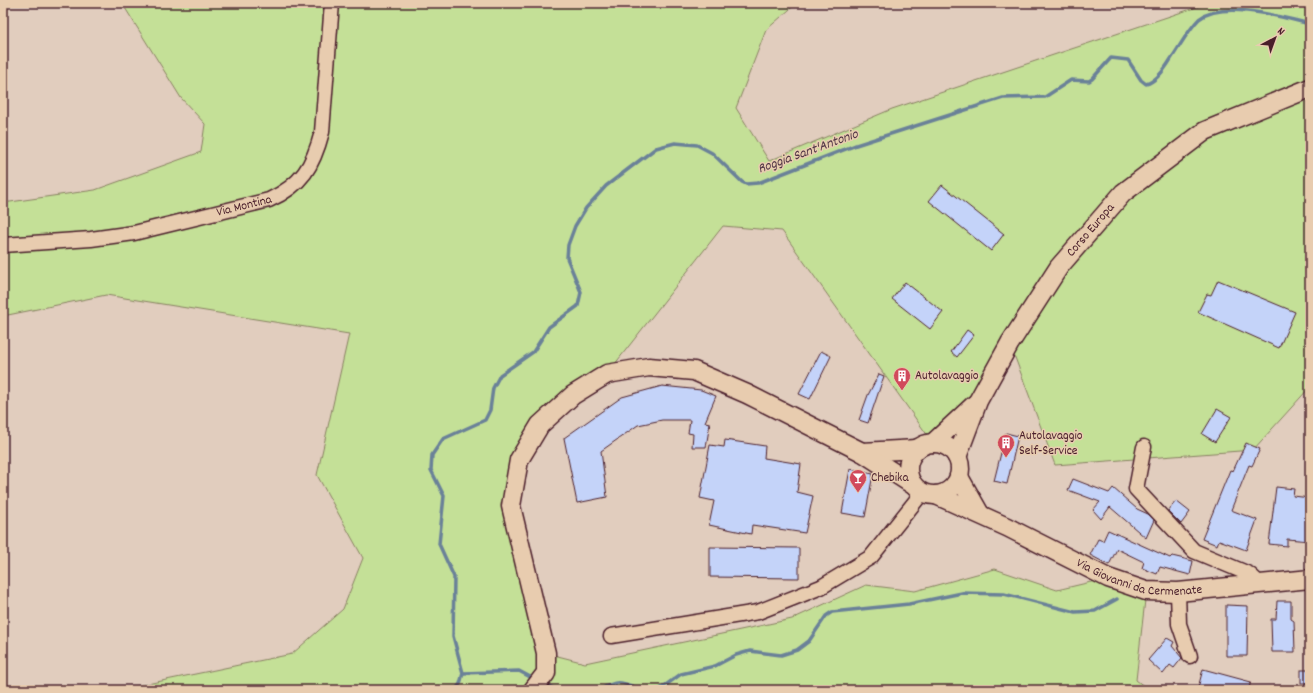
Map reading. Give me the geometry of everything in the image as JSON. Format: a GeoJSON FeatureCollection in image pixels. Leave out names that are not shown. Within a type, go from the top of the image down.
{"type":"FeatureCollection","features":[{"type":"Feature","properties":{"kind":"main road","name":"Corso Europa"},"geometry":{"type":"LineString","coordinates":[[957,456],[978,401],[1010,343],[1059,266],[1123,193],[1205,131],[1310,88]]}},
{"type":"Feature","properties":{"kind":"main road","name":"Via Giovanni da Cermenate"},"geometry":{"type":"LineString","coordinates":[[532,690],[546,673],[546,653],[511,506],[520,460],[540,425],[573,395],[607,374],[649,367],[694,371],[747,394],[862,452],[924,491],[980,514],[1108,578],[1146,591],[1178,592],[1310,579]]}},
{"type":"Feature","properties":{"kind":"main road"},"geometry":{"type":"LineString","coordinates":[[862,452],[925,446],[941,444],[949,448],[957,456],[960,470],[959,477],[950,490],[924,491],[908,475],[908,462],[925,446],[978,401]]}},
{"type":"Feature","properties":{"kind":"main road"},"geometry":{"type":"LineString","coordinates":[[959,477],[980,514]]}},
{"type":"Feature","properties":{"kind":"street","name":"Via Montina"},"geometry":{"type":"LineString","coordinates":[[3,245],[92,239],[134,234],[269,200],[285,193],[297,183],[309,167],[317,151],[322,132],[332,3]]}},
{"type":"Feature","properties":{"kind":"street"},"geometry":{"type":"LineString","coordinates":[[1144,447],[1136,489],[1194,551],[1249,574],[1260,584]]}},
{"type":"Feature","properties":{"kind":"street"},"geometry":{"type":"LineString","coordinates":[[611,636],[758,612],[821,587],[871,557],[924,491]]}},
{"type":"Feature","properties":{"kind":"street"},"geometry":{"type":"LineString","coordinates":[[1178,592],[1179,624],[1190,656]]}},
{"type":"Feature","properties":{"kind":"green space"},"geometry":{"type":"Polygon","coordinates":[[[122,3],[797,3],[766,30],[736,108],[769,161],[892,109],[1209,3],[1287,3],[1310,7],[1310,387],[1253,450],[1055,465],[1010,344],[933,443],[782,231],[723,226],[607,374],[540,425],[511,506],[546,653],[585,663],[792,619],[866,585],[915,591],[995,569],[1057,590],[1108,578],[1146,591],[1136,680],[1149,690],[118,690],[292,654],[343,609],[363,558],[317,475],[349,334],[106,295],[3,316],[3,203],[95,190],[201,152],[205,124],[181,98],[122,3]]]}},
{"type":"Feature","properties":{"kind":"building"},"geometry":{"type":"Polygon","coordinates":[[[942,185],[1004,234],[991,251],[929,201],[942,185]]]}},
{"type":"Feature","properties":{"kind":"building"},"geometry":{"type":"Polygon","coordinates":[[[1218,280],[1295,312],[1279,348],[1198,312],[1207,294],[1211,295],[1218,280]]]}},
{"type":"Feature","properties":{"kind":"building"},"geometry":{"type":"Polygon","coordinates":[[[905,282],[943,312],[930,329],[892,299],[905,282]]]}},
{"type":"Feature","properties":{"kind":"building"},"geometry":{"type":"Polygon","coordinates":[[[967,330],[974,335],[957,357],[951,352],[967,330]]]}},
{"type":"Feature","properties":{"kind":"building"},"geometry":{"type":"Polygon","coordinates":[[[821,351],[831,356],[810,399],[799,394],[821,351]]]}},
{"type":"Feature","properties":{"kind":"building"},"geometry":{"type":"Polygon","coordinates":[[[879,374],[884,376],[868,423],[859,420],[868,395],[879,374]]]}},
{"type":"Feature","properties":{"kind":"building"},"geometry":{"type":"Polygon","coordinates":[[[662,386],[701,390],[716,396],[705,422],[710,423],[706,447],[692,447],[693,434],[688,433],[690,420],[662,420],[638,425],[601,451],[607,497],[577,503],[564,438],[622,397],[662,386]]]}},
{"type":"Feature","properties":{"kind":"building"},"geometry":{"type":"Polygon","coordinates":[[[1217,409],[1231,417],[1215,442],[1202,434],[1217,409]]]}},
{"type":"Feature","properties":{"kind":"building","name":"Autolavaggio Self-Service"},"geometry":{"type":"Polygon","coordinates":[[[1006,433],[1018,436],[1007,484],[994,481],[1006,433]]]}},
{"type":"Feature","properties":{"kind":"building"},"geometry":{"type":"Polygon","coordinates":[[[725,440],[765,446],[764,458],[801,464],[797,492],[813,496],[805,533],[752,525],[751,534],[709,525],[714,501],[700,498],[710,445],[724,447],[725,440]]]}},
{"type":"Feature","properties":{"kind":"building"},"geometry":{"type":"Polygon","coordinates":[[[1246,443],[1260,449],[1252,466],[1249,465],[1231,510],[1257,520],[1246,550],[1219,540],[1217,545],[1202,539],[1230,470],[1233,471],[1246,443]]]}},
{"type":"Feature","properties":{"kind":"building","name":"Chebika"},"geometry":{"type":"Polygon","coordinates":[[[850,469],[873,474],[865,517],[842,513],[850,469]]]}},
{"type":"Feature","properties":{"kind":"building"},"geometry":{"type":"Polygon","coordinates":[[[1073,479],[1109,493],[1113,488],[1137,509],[1148,514],[1154,520],[1146,538],[1110,507],[1101,519],[1093,510],[1100,502],[1068,490],[1073,479]]]}},
{"type":"Feature","properties":{"kind":"building"},"geometry":{"type":"Polygon","coordinates":[[[1276,487],[1294,489],[1293,496],[1310,498],[1310,541],[1287,539],[1287,546],[1269,544],[1276,487]]]}},
{"type":"Feature","properties":{"kind":"building"},"geometry":{"type":"Polygon","coordinates":[[[1176,501],[1190,512],[1181,524],[1168,511],[1176,501]]]}},
{"type":"Feature","properties":{"kind":"building"},"geometry":{"type":"Polygon","coordinates":[[[1108,530],[1170,558],[1172,556],[1193,561],[1190,575],[1160,567],[1157,574],[1142,568],[1144,562],[1117,549],[1109,565],[1090,555],[1098,539],[1103,541],[1108,530]]]}},
{"type":"Feature","properties":{"kind":"building"},"geometry":{"type":"Polygon","coordinates":[[[710,547],[799,548],[799,578],[710,577],[710,547]]]}},
{"type":"Feature","properties":{"kind":"building"},"geometry":{"type":"Polygon","coordinates":[[[1277,601],[1291,601],[1291,619],[1294,621],[1295,652],[1272,652],[1271,619],[1276,619],[1277,601]]]}},
{"type":"Feature","properties":{"kind":"building"},"geometry":{"type":"Polygon","coordinates":[[[1226,605],[1248,606],[1247,656],[1226,656],[1226,605]]]}},
{"type":"Feature","properties":{"kind":"building"},"geometry":{"type":"Polygon","coordinates":[[[1167,638],[1174,642],[1172,646],[1182,658],[1174,668],[1170,665],[1163,674],[1148,660],[1167,638]]]}},
{"type":"Feature","properties":{"kind":"building"},"geometry":{"type":"Polygon","coordinates":[[[1203,669],[1251,682],[1248,690],[1208,690],[1198,688],[1203,669]]]}},
{"type":"Feature","properties":{"kind":"building"},"geometry":{"type":"Polygon","coordinates":[[[1301,670],[1310,670],[1310,683],[1301,683],[1301,670]]]}},
{"type":"Feature","properties":{"kind":"waterway","name":"Roggia Sant'Antonio"},"geometry":{"type":"LineString","coordinates":[[455,690],[460,684],[463,673],[453,636],[454,577],[439,544],[444,496],[431,470],[432,455],[443,439],[485,420],[490,410],[493,388],[500,375],[533,352],[549,327],[578,306],[581,292],[567,258],[568,245],[575,226],[586,208],[606,186],[656,148],[675,143],[697,145],[712,153],[742,182],[746,184],[758,183],[856,145],[1003,98],[1045,97],[1071,80],[1089,81],[1111,58],[1128,60],[1141,80],[1146,84],[1154,80],[1163,71],[1195,23],[1210,13],[1237,10],[1269,14],[1310,24]]}},
{"type":"Feature","properties":{"kind":"waterway"},"geometry":{"type":"LineString","coordinates":[[659,690],[681,674],[715,666],[736,655],[750,651],[781,655],[797,650],[809,641],[826,616],[832,612],[909,604],[962,593],[1004,594],[1075,612],[1095,611],[1117,599]]}},
{"type":"Feature","properties":{"kind":"waterway"},"geometry":{"type":"LineString","coordinates":[[463,673],[519,671],[534,679]]}},
{"type":"Feature","properties":{"kind":"waterway"},"geometry":{"type":"LineString","coordinates":[[599,690],[616,683],[629,685],[641,690]]}},
{"type":"Feature","properties":{"kind":"waterway"},"geometry":{"type":"LineString","coordinates":[[545,684],[557,690]]}},
{"type":"Feature","properties":{"kind":"place","name":"Autolavaggio"},"geometry":{"type":"Point","coordinates":[902,391]}},
{"type":"Feature","properties":{"kind":"place","name":"Autolavaggio Self-Service"},"geometry":{"type":"Point","coordinates":[1006,458]}},
{"type":"Feature","properties":{"kind":"place","name":"Chebika"},"geometry":{"type":"Point","coordinates":[858,493]}}]}
